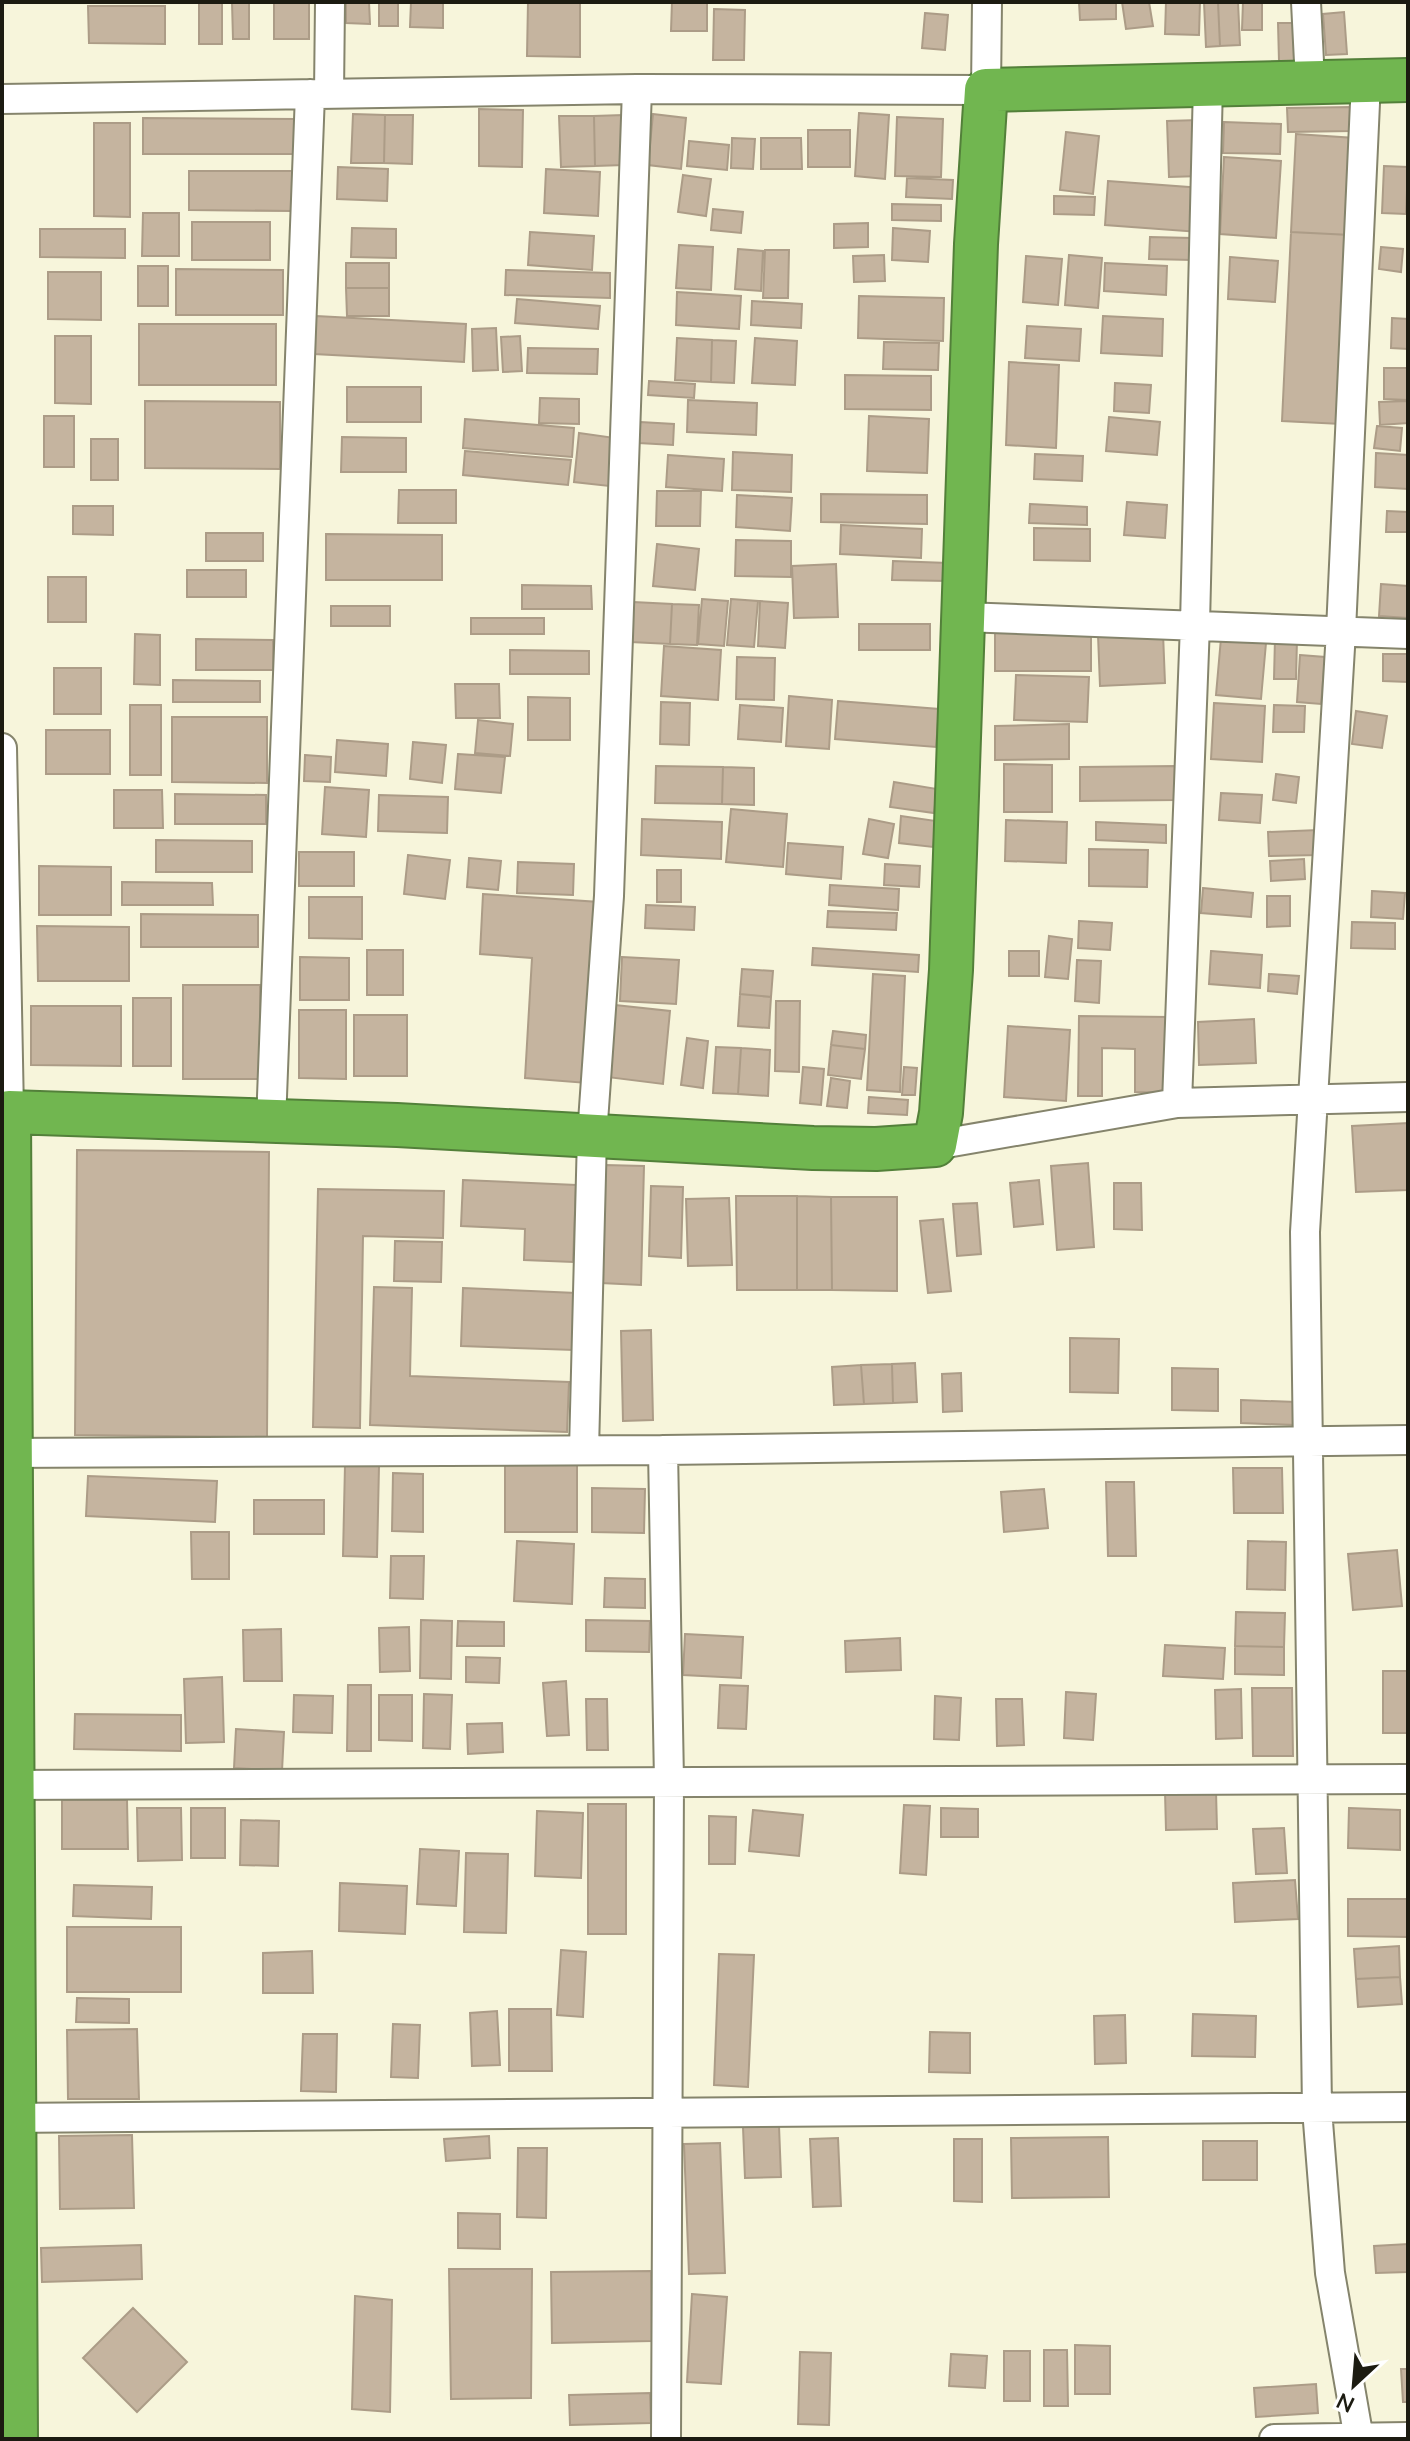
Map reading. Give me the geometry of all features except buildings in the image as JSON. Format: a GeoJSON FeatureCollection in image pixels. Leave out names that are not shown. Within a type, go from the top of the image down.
{"type":"FeatureCollection","features":[{"type":"Feature","properties":{"kind":"highway"},"geometry":{"type":"LineString","coordinates":[[16,2439],[8,2118],[6,1453],[9,1112],[397,1125],[826,1148],[935,1145],[941,1113],[951,970],[976,244],[986,90],[1408,80]]}},
{"type":"Feature","properties":{"kind":"street"},"geometry":{"type":"LineString","coordinates":[[271,1123],[320,94],[330,2]]}},
{"type":"Feature","properties":{"kind":"street"},"geometry":{"type":"LineString","coordinates":[[2,99],[637,89],[986,90],[987,2]]}},
{"type":"Feature","properties":{"kind":"street"},"geometry":{"type":"LineString","coordinates":[[1306,2],[1310,82]]}},
{"type":"Feature","properties":{"kind":"street"},"geometry":{"type":"LineString","coordinates":[[1359,2438],[1330,2273],[1317,2109],[1305,1232],[1341,631],[1366,81]]}},
{"type":"Feature","properties":{"kind":"street"},"geometry":{"type":"LineString","coordinates":[[1177,1103],[1195,624],[1208,84]]}},
{"type":"Feature","properties":{"kind":"street"},"geometry":{"type":"LineString","coordinates":[[584,1450],[592,1136],[609,896],[637,89]]}},
{"type":"Feature","properties":{"kind":"street"},"geometry":{"type":"LineString","coordinates":[[963,617],[1408,634]]}},
{"type":"Feature","properties":{"kind":"street"},"geometry":{"type":"LineString","coordinates":[[2,748],[9,1112]]}},
{"type":"Feature","properties":{"kind":"street"},"geometry":{"type":"LineString","coordinates":[[935,1145],[1177,1103],[1408,1097]]}},
{"type":"Feature","properties":{"kind":"street"},"geometry":{"type":"LineString","coordinates":[[6,1453],[663,1450],[1408,1440]]}},
{"type":"Feature","properties":{"kind":"street"},"geometry":{"type":"LineString","coordinates":[[663,1450],[669,1781],[666,2439]]}},
{"type":"Feature","properties":{"kind":"street"},"geometry":{"type":"LineString","coordinates":[[8,1785],[1408,1779]]}},
{"type":"Feature","properties":{"kind":"street"},"geometry":{"type":"LineString","coordinates":[[8,2118],[1408,2107]]}},
{"type":"Feature","properties":{"kind":"street"},"geometry":{"type":"LineString","coordinates":[[1274,2439],[1408,2437]]}}]}
